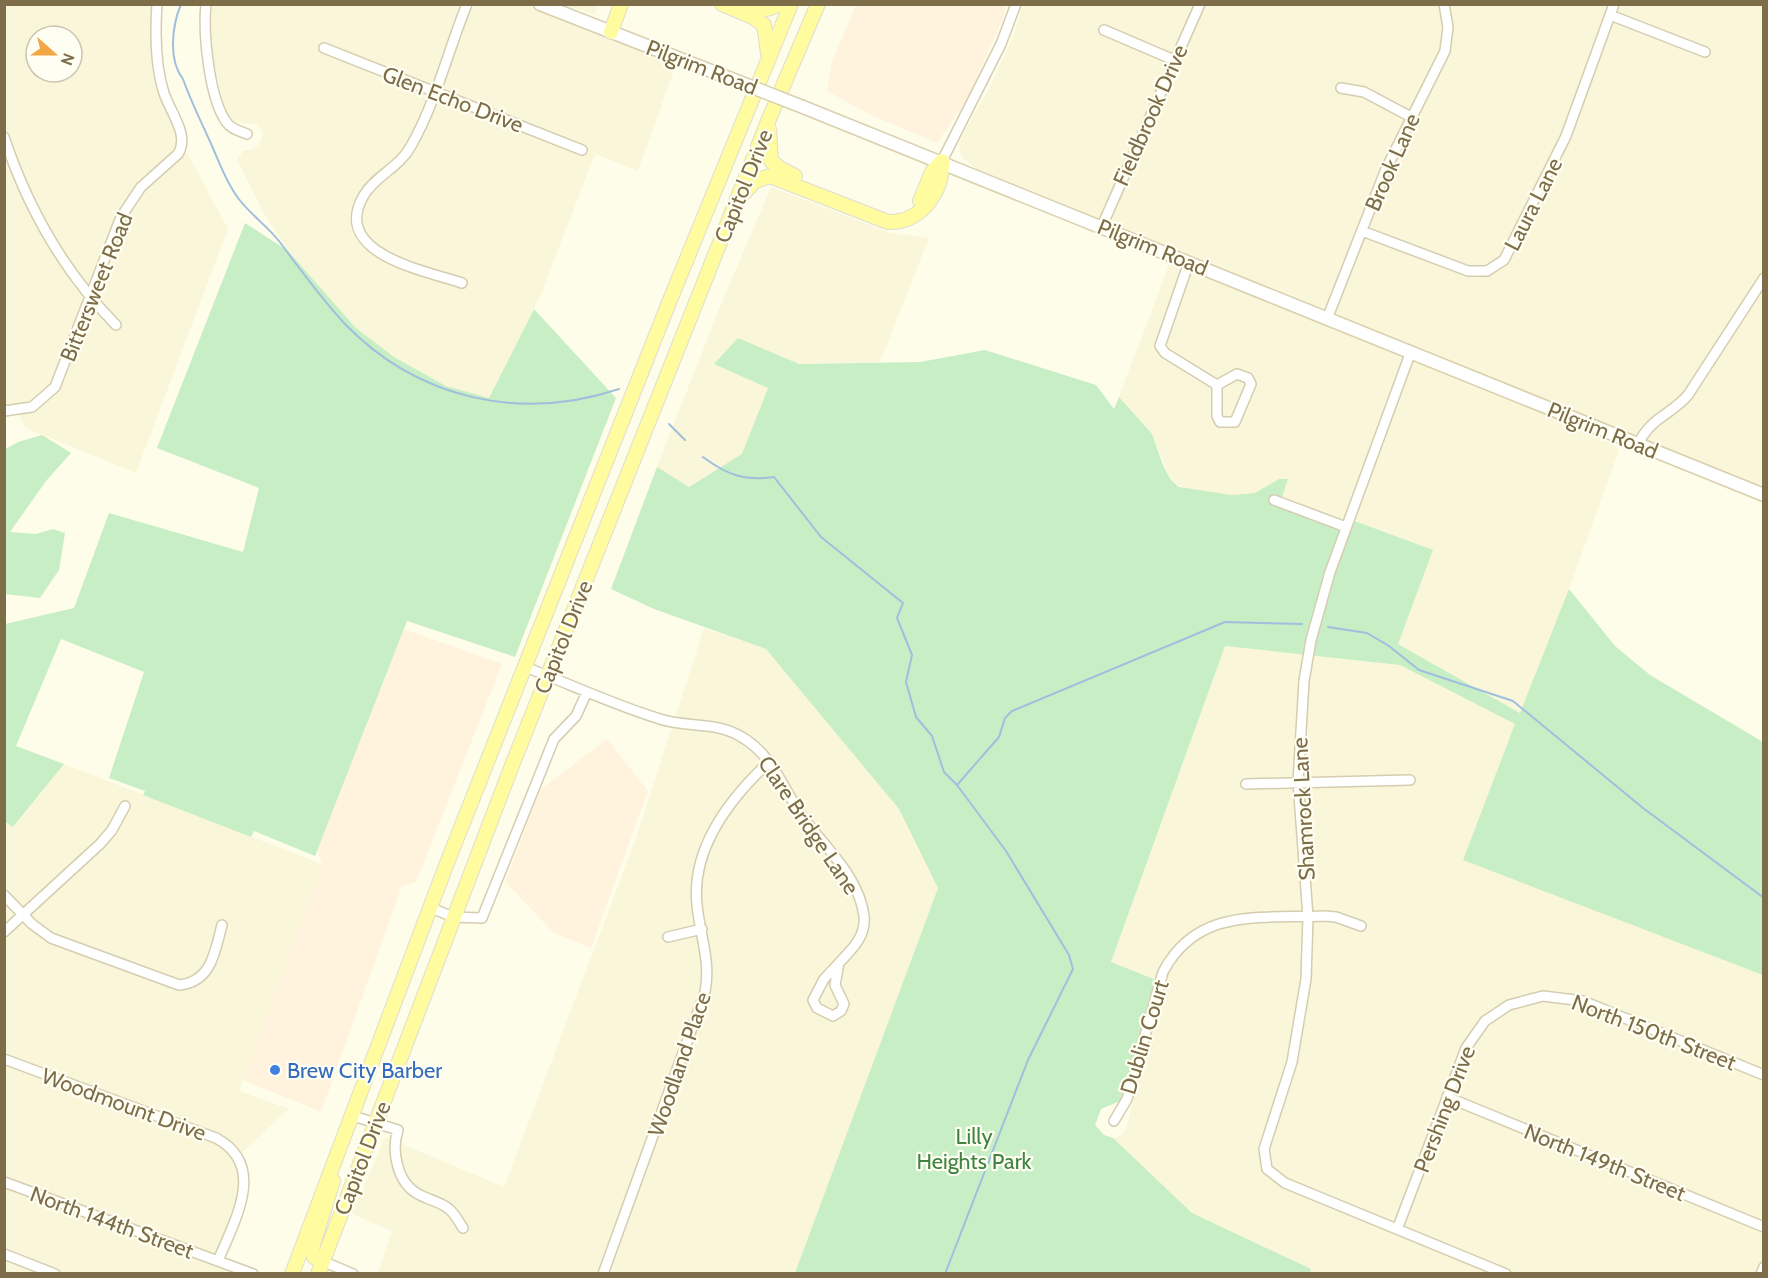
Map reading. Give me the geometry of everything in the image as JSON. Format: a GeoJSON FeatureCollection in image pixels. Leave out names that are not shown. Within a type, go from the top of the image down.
{"type":"FeatureCollection","features":[{"type":"Feature","properties":{"kind":"main road","name":"Pilgrim Road"},"geometry":{"type":"LineString","coordinates":[[540,4],[942,161],[1410,354],[1764,495]]}},
{"type":"Feature","properties":{"kind":"main road"},"geometry":{"type":"LineString","coordinates":[[607,30],[612,4]]}},
{"type":"Feature","properties":{"kind":"main road"},"geometry":{"type":"LineString","coordinates":[[607,30],[621,4]]}},
{"type":"Feature","properties":{"kind":"main road"},"geometry":{"type":"LineString","coordinates":[[722,4],[753,17],[764,26],[767,30],[768,59]]}},
{"type":"Feature","properties":{"kind":"main road"},"geometry":{"type":"LineString","coordinates":[[742,4],[761,10],[771,9],[779,4]]}},
{"type":"Feature","properties":{"kind":"main road","name":"Capitol Drive"},"geometry":{"type":"LineString","coordinates":[[292,1274],[429,908],[618,431],[791,4]]}},
{"type":"Feature","properties":{"kind":"main road","name":"Capitol Drive"},"geometry":{"type":"LineString","coordinates":[[320,1267],[453,917],[641,440],[818,4]]}},
{"type":"Feature","properties":{"kind":"main road"},"geometry":{"type":"LineString","coordinates":[[770,119],[768,152],[774,165],[892,214],[909,211],[920,202],[932,172],[942,161]]}},
{"type":"Feature","properties":{"kind":"main road"},"geometry":{"type":"LineString","coordinates":[[737,200],[755,181],[770,176],[888,222],[910,220],[925,207],[942,175],[942,161]]}},
{"type":"Feature","properties":{"kind":"main road"},"geometry":{"type":"LineString","coordinates":[[618,431],[641,440]]}},
{"type":"Feature","properties":{"kind":"main road"},"geometry":{"type":"LineString","coordinates":[[320,1267],[312,1248],[331,1194],[335,1158]]}},
{"type":"Feature","properties":{"kind":"street","name":"Bittersweet Road"},"geometry":{"type":"LineString","coordinates":[[4,411],[32,407],[46,398],[55,387],[127,206],[141,187],[178,154],[182,147],[182,136],[164,93],[159,70],[157,4]]}},
{"type":"Feature","properties":{"kind":"street"},"geometry":{"type":"LineString","coordinates":[[206,4],[205,36],[215,92],[226,122],[232,128],[247,134]]}},
{"type":"Feature","properties":{"kind":"street"},"geometry":{"type":"LineString","coordinates":[[462,283],[387,258],[372,249],[364,239],[358,222],[361,202],[371,186],[396,167],[408,152],[435,91],[466,4]]}},
{"type":"Feature","properties":{"kind":"street"},"geometry":{"type":"LineString","coordinates":[[942,161],[988,71],[1016,4]]}},
{"type":"Feature","properties":{"kind":"street","name":"Fieldbrook Drive"},"geometry":{"type":"LineString","coordinates":[[1102,226],[1200,4]]}},
{"type":"Feature","properties":{"kind":"street","name":"Brook Lane"},"geometry":{"type":"LineString","coordinates":[[1328,319],[1362,231],[1411,117],[1445,51],[1449,27],[1444,4]]}},
{"type":"Feature","properties":{"kind":"street","name":"Laura Lane"},"geometry":{"type":"LineString","coordinates":[[1362,231],[1468,271],[1480,272],[1499,265],[1511,250],[1566,136],[1614,4]]}},
{"type":"Feature","properties":{"kind":"street"},"geometry":{"type":"LineString","coordinates":[[1610,15],[1705,52]]}},
{"type":"Feature","properties":{"kind":"street"},"geometry":{"type":"LineString","coordinates":[[1104,30],[1174,60]]}},
{"type":"Feature","properties":{"kind":"street","name":"Glen Echo Drive"},"geometry":{"type":"LineString","coordinates":[[324,48],[582,150]]}},
{"type":"Feature","properties":{"kind":"street"},"geometry":{"type":"LineString","coordinates":[[1341,88],[1364,92],[1411,117]]}},
{"type":"Feature","properties":{"kind":"street"},"geometry":{"type":"LineString","coordinates":[[4,137],[21,184],[42,229],[78,283],[116,325]]}},
{"type":"Feature","properties":{"kind":"street"},"geometry":{"type":"LineString","coordinates":[[1189,262],[1160,346],[1165,353],[1217,385]]}},
{"type":"Feature","properties":{"kind":"street"},"geometry":{"type":"LineString","coordinates":[[1638,444],[1649,425],[1682,403],[1764,278]]}},
{"type":"Feature","properties":{"kind":"street","name":"Shamrock Lane"},"geometry":{"type":"LineString","coordinates":[[1410,354],[1325,587],[1311,640],[1302,699],[1298,782],[1308,917],[1306,979],[1296,1042],[1266,1140],[1264,1156],[1267,1169],[1277,1179],[1398,1227],[1506,1274]]}},
{"type":"Feature","properties":{"kind":"street"},"geometry":{"type":"LineString","coordinates":[[1237,374],[1248,378],[1251,384],[1235,422],[1231,424],[1220,422],[1217,416],[1217,385],[1237,374]]}},
{"type":"Feature","properties":{"kind":"street"},"geometry":{"type":"LineString","coordinates":[[1274,500],[1346,527]]}},
{"type":"Feature","properties":{"kind":"street","name":"Clare Bridge Lane"},"geometry":{"type":"LineString","coordinates":[[525,666],[663,720],[719,727],[747,740],[770,761],[778,771],[799,811],[841,865],[862,908],[864,918],[861,935],[824,979],[813,1000],[817,1008],[833,1016],[842,1011],[844,1004],[835,985],[839,963]]}},
{"type":"Feature","properties":{"kind":"street"},"geometry":{"type":"LineString","coordinates":[[429,908],[453,917],[482,918],[554,739],[576,716],[587,692]]}},
{"type":"Feature","properties":{"kind":"street","name":"Woodland Place"},"geometry":{"type":"LineString","coordinates":[[603,1274],[703,999],[708,961],[697,905],[698,881],[708,842],[734,801],[770,761]]}},
{"type":"Feature","properties":{"kind":"street"},"geometry":{"type":"LineString","coordinates":[[1246,783],[1410,780]]}},
{"type":"Feature","properties":{"kind":"street"},"geometry":{"type":"LineString","coordinates":[[4,932],[100,844],[112,830],[125,806]]}},
{"type":"Feature","properties":{"kind":"street"},"geometry":{"type":"LineString","coordinates":[[4,895],[42,932],[58,942],[179,985],[195,982],[205,974],[214,956],[222,925]]}},
{"type":"Feature","properties":{"kind":"street","name":"Dublin Court"},"geometry":{"type":"LineString","coordinates":[[1114,1121],[1126,1099],[1159,981],[1167,963],[1183,943],[1206,927],[1221,921],[1336,917],[1361,926]]}},
{"type":"Feature","properties":{"kind":"street"},"geometry":{"type":"LineString","coordinates":[[668,937],[702,929]]}},
{"type":"Feature","properties":{"kind":"street","name":"North 150th Street"},"geometry":{"type":"LineString","coordinates":[[1509,1005],[1543,996],[1583,1001],[1764,1075]]}},
{"type":"Feature","properties":{"kind":"street","name":"Pershing Drive"},"geometry":{"type":"LineString","coordinates":[[1398,1227],[1458,1066],[1475,1033],[1492,1015],[1509,1005]]}},
{"type":"Feature","properties":{"kind":"street","name":"Woodmount Drive"},"geometry":{"type":"LineString","coordinates":[[4,1059],[216,1138],[231,1147],[238,1156],[245,1177],[244,1188],[218,1262]]}},
{"type":"Feature","properties":{"kind":"street","name":"North 149th Street"},"geometry":{"type":"LineString","coordinates":[[1447,1097],[1764,1227]]}},
{"type":"Feature","properties":{"kind":"street"},"geometry":{"type":"LineString","coordinates":[[350,1115],[398,1130],[394,1153],[398,1168],[408,1185],[418,1195],[449,1209],[463,1228]]}},
{"type":"Feature","properties":{"kind":"street","name":"North 144th Street"},"geometry":{"type":"LineString","coordinates":[[4,1182],[253,1274]]}},
{"type":"Feature","properties":{"kind":"street"},"geometry":{"type":"LineString","coordinates":[[4,1254],[55,1274]]}},
{"type":"Feature","properties":{"kind":"street"},"geometry":{"type":"LineString","coordinates":[[320,1267],[353,1274]]}},
{"type":"Feature","properties":{"kind":"street"},"geometry":{"type":"LineString","coordinates":[[1761,1274],[1764,1267]]}},
{"type":"Feature","properties":{"kind":"shaded area"},"geometry":{"type":"Polygon","coordinates":[[[525,4],[676,65],[638,171],[596,154],[592,161],[542,292],[489,398],[448,387],[394,357],[356,328],[288,251],[264,213],[237,160],[243,151],[254,149],[259,144],[263,133],[256,124],[233,122],[225,110],[211,51],[212,5],[525,4]]]}},
{"type":"Feature","properties":{"kind":"shaded area"},"geometry":{"type":"Polygon","coordinates":[[[5,5],[154,5],[163,98],[177,134],[228,229],[136,473],[26,428],[14,407],[5,407],[5,5]]]}},
{"type":"Feature","properties":{"kind":"shaded area"},"geometry":{"type":"Polygon","coordinates":[[[563,5],[599,5],[594,14],[563,5]]]}},
{"type":"Feature","properties":{"kind":"shaded area"},"geometry":{"type":"Polygon","coordinates":[[[856,5],[1006,5],[1004,16],[968,98],[937,143],[873,116],[827,91],[832,61],[856,5]]]}},
{"type":"Feature","properties":{"kind":"shaded area"},"geometry":{"type":"Polygon","coordinates":[[[1023,5],[1763,5],[1763,488],[975,168],[961,156],[959,141],[990,87],[1014,34],[1023,5]]]}},
{"type":"Feature","properties":{"kind":"shaded area"},"geometry":{"type":"Polygon","coordinates":[[[771,187],[891,233],[929,238],[880,362],[799,364],[738,338],[715,364],[768,388],[742,455],[688,487],[657,467],[719,309],[771,187]]]}},
{"type":"Feature","properties":{"kind":"shaded area"},"geometry":{"type":"Polygon","coordinates":[[[1170,262],[1559,418],[1611,443],[1619,450],[1521,713],[1398,644],[1433,550],[1346,517],[1339,519],[1281,498],[1288,479],[1279,479],[1255,493],[1231,495],[1185,489],[1171,480],[1152,434],[1119,397],[1170,262]]]}},
{"type":"Feature","properties":{"kind":"shaded area"},"geometry":{"type":"Polygon","coordinates":[[[704,628],[766,649],[899,809],[938,888],[795,1273],[378,1273],[392,1231],[352,1214],[385,1137],[504,1187],[635,841],[704,628]]]}},
{"type":"Feature","properties":{"kind":"shaded area"},"geometry":{"type":"Polygon","coordinates":[[[404,629],[502,664],[416,882],[402,886],[321,1112],[243,1080],[322,864],[317,850],[404,629]]]}},
{"type":"Feature","properties":{"kind":"shaded area"},"geometry":{"type":"Polygon","coordinates":[[[1225,646],[1400,665],[1516,724],[1464,860],[1763,975],[1763,1273],[1310,1273],[1311,1269],[1192,1213],[1113,1138],[1120,1136],[1126,1129],[1164,983],[1111,963],[1225,646]]]}},
{"type":"Feature","properties":{"kind":"shaded area"},"geometry":{"type":"Polygon","coordinates":[[[607,739],[648,791],[591,948],[554,933],[505,882],[540,790],[607,739]]]}},
{"type":"Feature","properties":{"kind":"shaded area"},"geometry":{"type":"Polygon","coordinates":[[[64,764],[322,864],[239,1091],[289,1109],[236,1158],[241,1192],[215,1264],[226,1269],[224,1273],[5,1273],[4,821],[14,827],[64,764]]]}},
{"type":"Feature","properties":{"kind":"green space"},"geometry":{"type":"Polygon","coordinates":[[[245,223],[288,251],[356,328],[394,357],[446,386],[489,398],[534,309],[616,398],[515,657],[407,621],[315,856],[254,831],[251,837],[143,795],[145,791],[109,778],[144,672],[61,639],[16,746],[64,764],[13,827],[4,821],[5,624],[74,608],[109,513],[243,552],[259,488],[157,448],[245,223]]]}},
{"type":"Feature","properties":{"kind":"green space","name":"Lilly Heights Park"},"geometry":{"type":"Polygon","coordinates":[[[738,338],[799,364],[920,362],[985,350],[1096,385],[1114,409],[1119,397],[1152,434],[1163,465],[1171,480],[1179,487],[1231,495],[1255,493],[1279,479],[1288,479],[1279,506],[1349,534],[1355,521],[1433,550],[1398,644],[1520,713],[1569,589],[1615,646],[1650,675],[1763,742],[1763,975],[1463,860],[1515,724],[1400,665],[1225,646],[1111,962],[1156,980],[1124,1096],[1120,1101],[1101,1109],[1095,1125],[1104,1135],[1113,1138],[1192,1213],[1311,1269],[1310,1273],[795,1273],[938,888],[899,809],[766,649],[654,609],[611,589],[657,467],[689,487],[742,454],[768,388],[714,364],[738,338]]]}},
{"type":"Feature","properties":{"kind":"green space"},"geometry":{"type":"Polygon","coordinates":[[[42,435],[71,453],[46,481],[10,532],[36,534],[53,529],[65,533],[59,570],[40,598],[5,594],[4,450],[18,442],[42,435]]]}},
{"type":"Feature","properties":{"kind":"waterway"},"geometry":{"type":"LineString","coordinates":[[181,4],[175,22],[173,43],[175,62],[230,186],[243,204],[279,241],[335,313],[373,349],[404,370],[437,386],[472,397],[508,403],[545,403],[582,399],[619,389]]}},
{"type":"Feature","properties":{"kind":"waterway"},"geometry":{"type":"LineString","coordinates":[[669,424],[685,440]]}},
{"type":"Feature","properties":{"kind":"waterway"},"geometry":{"type":"LineString","coordinates":[[703,457],[736,475],[754,478],[774,477],[821,537],[903,603],[897,618],[912,655],[906,682],[916,717],[932,736],[944,772],[957,785],[1006,851],[1069,955],[1073,969],[1028,1060],[945,1274]]}},
{"type":"Feature","properties":{"kind":"waterway"},"geometry":{"type":"LineString","coordinates":[[957,785],[999,737],[1005,718],[1012,711],[1225,622],[1302,624]]}},
{"type":"Feature","properties":{"kind":"waterway"},"geometry":{"type":"LineString","coordinates":[[1328,627],[1367,633],[1389,646],[1419,670],[1513,701],[1643,808],[1764,898]]}},
{"type":"Feature","properties":{"kind":"place","name":"Brew City Barber"},"geometry":{"type":"Point","coordinates":[275,1070]}}]}
